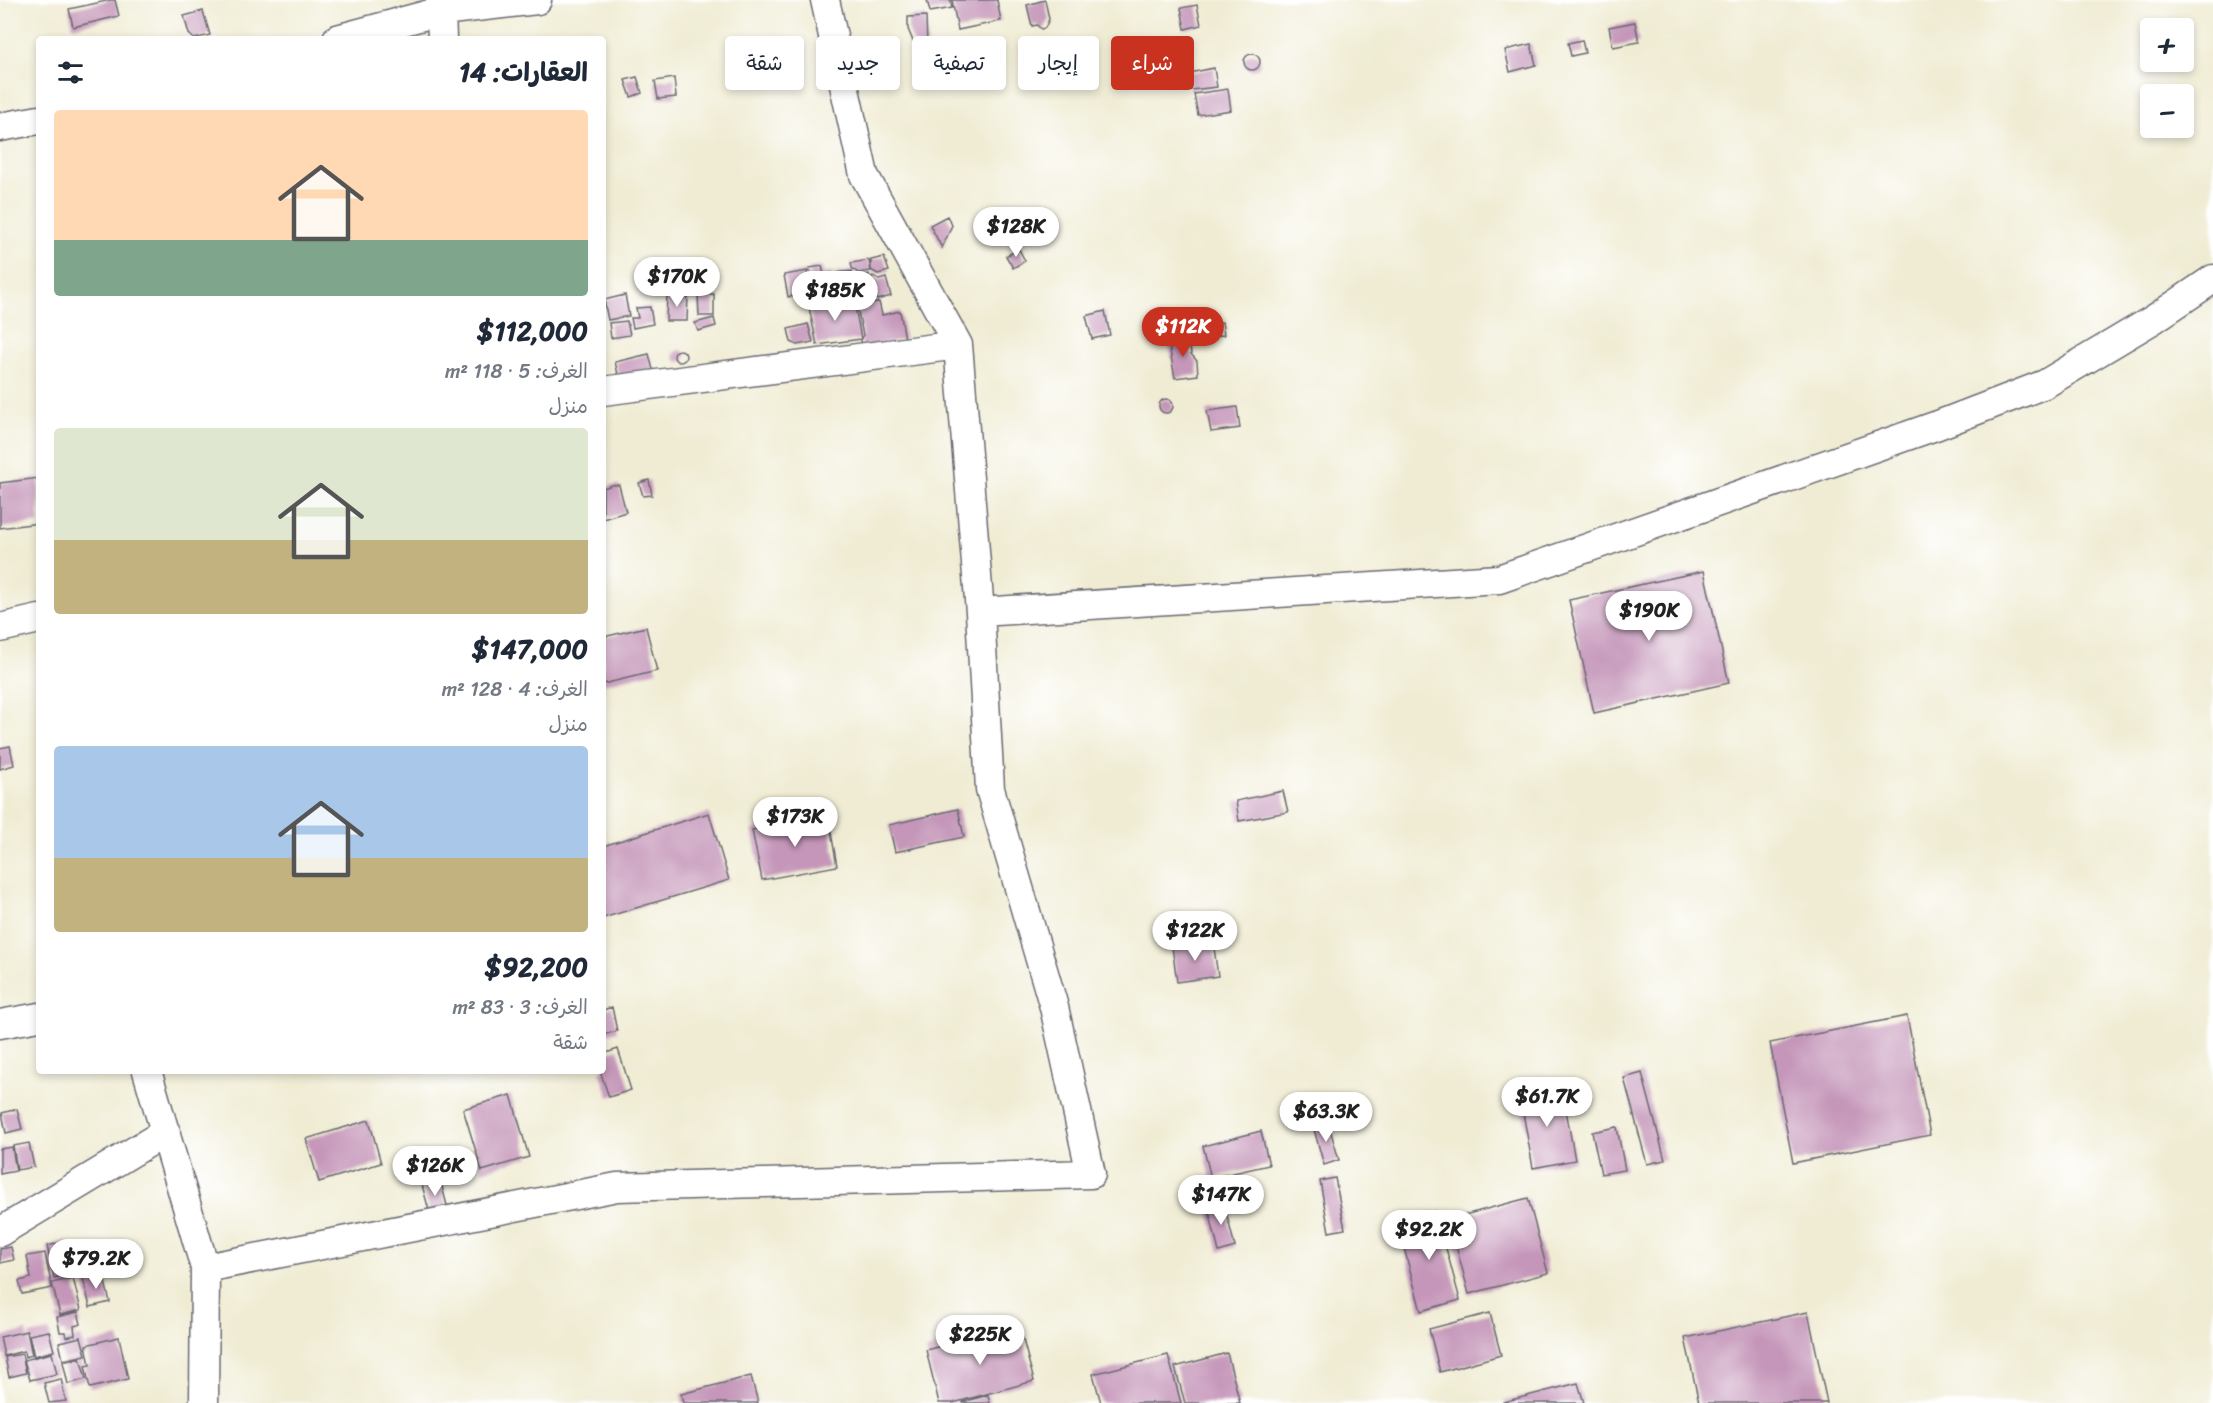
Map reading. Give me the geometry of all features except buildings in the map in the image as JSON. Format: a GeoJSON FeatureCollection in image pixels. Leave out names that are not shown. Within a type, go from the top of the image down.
{"type":"FeatureCollection","features":[{"type":"Feature","properties":{"kind":"street"},"geometry":{"type":"LineString","coordinates":[[348,36],[441,11],[537,0]]}},
{"type":"Feature","properties":{"kind":"street"},"geometry":{"type":"LineString","coordinates":[[205,1268],[617,1187],[1091,1174],[1054,1007],[990,789],[980,612],[958,345],[864,176],[825,0]]}},
{"type":"Feature","properties":{"kind":"street"},"geometry":{"type":"LineString","coordinates":[[441,11],[441,36]]}},
{"type":"Feature","properties":{"kind":"street"},"geometry":{"type":"LineString","coordinates":[[0,127],[36,121]]}},
{"type":"Feature","properties":{"kind":"street"},"geometry":{"type":"LineString","coordinates":[[980,612],[1499,579],[1938,425],[2044,384],[2154,319],[2213,279]]}},
{"type":"Feature","properties":{"kind":"street"},"geometry":{"type":"LineString","coordinates":[[606,391],[958,345]]}},
{"type":"Feature","properties":{"kind":"street"},"geometry":{"type":"LineString","coordinates":[[0,628],[36,621]]}},
{"type":"Feature","properties":{"kind":"street"},"geometry":{"type":"LineString","coordinates":[[0,1024],[36,1018]]}},
{"type":"Feature","properties":{"kind":"street"},"geometry":{"type":"LineString","coordinates":[[148,1074],[205,1268],[204,1403]]}},
{"type":"Feature","properties":{"kind":"street"},"geometry":{"type":"LineString","coordinates":[[0,1232],[166,1132]]}}]}
